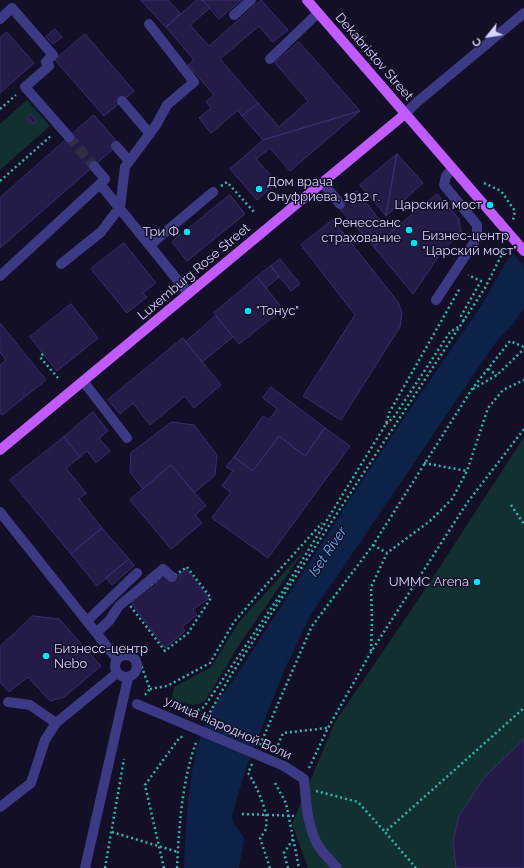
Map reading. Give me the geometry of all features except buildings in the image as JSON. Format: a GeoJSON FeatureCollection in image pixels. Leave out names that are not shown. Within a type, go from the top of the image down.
{"type":"FeatureCollection","features":[{"type":"Feature","properties":{"kind":"main road","name":"Dekabristov Street"},"geometry":{"type":"LineString","coordinates":[[307,0],[524,251]]}},
{"type":"Feature","properties":{"kind":"main road","name":"Luxemburg Rose Street"},"geometry":{"type":"LineString","coordinates":[[0,450],[405,114]]}},
{"type":"Feature","properties":{"kind":"street"},"geometry":{"type":"LineString","coordinates":[[234,15],[251,0]]}},
{"type":"Feature","properties":{"kind":"street"},"geometry":{"type":"LineString","coordinates":[[0,19],[12,8],[53,55],[46,62],[49,66],[25,87],[69,137]]}},
{"type":"Feature","properties":{"kind":"street"},"geometry":{"type":"LineString","coordinates":[[270,58],[318,13]]}},
{"type":"Feature","properties":{"kind":"street"},"geometry":{"type":"LineString","coordinates":[[405,114],[416,103],[524,13]]}},
{"type":"Feature","properties":{"kind":"street"},"geometry":{"type":"LineString","coordinates":[[61,264],[102,232],[120,207],[125,167],[150,134],[166,105],[194,82],[148,24]]}},
{"type":"Feature","properties":{"kind":"street"},"geometry":{"type":"LineString","coordinates":[[122,101],[150,134]]}},
{"type":"Feature","properties":{"kind":"street"},"geometry":{"type":"LineString","coordinates":[[116,146],[129,161]]}},
{"type":"Feature","properties":{"kind":"street"},"geometry":{"type":"LineString","coordinates":[[0,276],[106,179],[94,166]]}},
{"type":"Feature","properties":{"kind":"street"},"geometry":{"type":"LineString","coordinates":[[436,300],[477,238],[477,225],[444,185],[446,176],[452,169]]}},
{"type":"Feature","properties":{"kind":"street"},"geometry":{"type":"LineString","coordinates":[[323,183],[340,204]]}},
{"type":"Feature","properties":{"kind":"street"},"geometry":{"type":"LineString","coordinates":[[100,184],[188,293]]}},
{"type":"Feature","properties":{"kind":"street"},"geometry":{"type":"LineString","coordinates":[[150,245],[213,192]]}},
{"type":"Feature","properties":{"kind":"street"},"geometry":{"type":"LineString","coordinates":[[83,381],[127,438]]}},
{"type":"Feature","properties":{"kind":"street"},"geometry":{"type":"LineString","coordinates":[[0,512],[88,620],[117,659]]}},
{"type":"Feature","properties":{"kind":"street"},"geometry":{"type":"LineString","coordinates":[[97,632],[109,621],[119,606],[163,569],[172,577]]}},
{"type":"Feature","properties":{"kind":"street"},"geometry":{"type":"LineString","coordinates":[[88,620],[137,573]]}},
{"type":"Feature","properties":{"kind":"street"},"geometry":{"type":"LineString","coordinates":[[123,655],[130,655],[136,659],[137,671],[134,676],[128,678],[121,677],[117,673],[114,665],[117,659],[123,655]]}},
{"type":"Feature","properties":{"kind":"street"},"geometry":{"type":"LineString","coordinates":[[0,807],[30,783],[45,740],[56,723],[117,673]]}},
{"type":"Feature","properties":{"kind":"street"},"geometry":{"type":"LineString","coordinates":[[85,868],[128,678]]}},
{"type":"Feature","properties":{"kind":"street"},"geometry":{"type":"LineString","coordinates":[[8,702],[30,705],[56,723]]}},
{"type":"Feature","properties":{"kind":"street","name":"улица Народной Воли"},"geometry":{"type":"LineString","coordinates":[[137,704],[284,766],[304,779]]}},
{"type":"Feature","properties":{"kind":"street"},"geometry":{"type":"LineString","coordinates":[[304,779],[308,817],[313,834],[320,848],[338,868]]}},
{"type":"Feature","properties":{"kind":"path"},"geometry":{"type":"LineString","coordinates":[[0,109],[25,87]]}},
{"type":"Feature","properties":{"kind":"path"},"geometry":{"type":"LineString","coordinates":[[0,181],[60,128]]}},
{"type":"Feature","properties":{"kind":"path"},"geometry":{"type":"LineString","coordinates":[[213,192],[227,182],[254,212]]}},
{"type":"Feature","properties":{"kind":"path"},"geometry":{"type":"LineString","coordinates":[[204,722],[232,675],[292,586],[485,288],[504,254]]}},
{"type":"Feature","properties":{"kind":"path"},"geometry":{"type":"LineString","coordinates":[[386,424],[389,413],[471,269]]}},
{"type":"Feature","properties":{"kind":"path"},"geometry":{"type":"LineString","coordinates":[[464,320],[461,316],[481,281],[468,275]]}},
{"type":"Feature","properties":{"kind":"path"},"geometry":{"type":"LineString","coordinates":[[181,708],[196,710],[204,707],[287,585],[326,519],[386,424],[394,417],[450,332],[460,326]]}},
{"type":"Feature","properties":{"kind":"path"},"geometry":{"type":"LineString","coordinates":[[257,751],[312,626],[373,545],[472,390],[510,341],[523,347],[497,376],[472,390]]}},
{"type":"Feature","properties":{"kind":"path"},"geometry":{"type":"LineString","coordinates":[[43,354],[40,356],[58,378]]}},
{"type":"Feature","properties":{"kind":"path"},"geometry":{"type":"LineString","coordinates":[[488,369],[497,376]]}},
{"type":"Feature","properties":{"kind":"path"},"geometry":{"type":"LineString","coordinates":[[371,652],[371,587],[387,553],[430,521],[452,499],[466,471],[488,408],[503,390],[524,380]]}},
{"type":"Feature","properties":{"kind":"path"},"geometry":{"type":"LineString","coordinates":[[304,779],[328,728],[371,652],[467,503],[524,429]]}},
{"type":"Feature","properties":{"kind":"path"},"geometry":{"type":"LineString","coordinates":[[424,463],[466,471]]}},
{"type":"Feature","properties":{"kind":"path"},"geometry":{"type":"LineString","coordinates":[[511,506],[524,524]]}},
{"type":"Feature","properties":{"kind":"path"},"geometry":{"type":"LineString","coordinates":[[137,704],[150,689],[168,686],[210,662],[234,622],[326,519]]}},
{"type":"Feature","properties":{"kind":"path"},"geometry":{"type":"LineString","coordinates":[[373,545],[387,553]]}},
{"type":"Feature","properties":{"kind":"path"},"geometry":{"type":"LineString","coordinates":[[187,567],[211,598],[188,633],[165,652],[128,603],[165,573],[172,577],[187,567]]}},
{"type":"Feature","properties":{"kind":"path"},"geometry":{"type":"LineString","coordinates":[[138,657],[150,689]]}},
{"type":"Feature","properties":{"kind":"path"},"geometry":{"type":"LineString","coordinates":[[385,832],[524,708]]}},
{"type":"Feature","properties":{"kind":"path"},"geometry":{"type":"LineString","coordinates":[[278,745],[283,733],[328,728]]}},
{"type":"Feature","properties":{"kind":"path"},"geometry":{"type":"LineString","coordinates":[[177,868],[188,774],[199,736]]}},
{"type":"Feature","properties":{"kind":"path"},"geometry":{"type":"LineString","coordinates":[[164,868],[145,785],[180,737],[186,737]]}},
{"type":"Feature","properties":{"kind":"path"},"geometry":{"type":"LineString","coordinates":[[106,868],[124,757]]}},
{"type":"Feature","properties":{"kind":"path"},"geometry":{"type":"LineString","coordinates":[[254,758],[248,773],[256,784],[265,815],[266,828],[260,838],[270,868]]}},
{"type":"Feature","properties":{"kind":"path"},"geometry":{"type":"LineString","coordinates":[[275,783],[286,803],[299,868]]}},
{"type":"Feature","properties":{"kind":"path"},"geometry":{"type":"LineString","coordinates":[[316,791],[358,802],[416,868]]}},
{"type":"Feature","properties":{"kind":"path"},"geometry":{"type":"LineString","coordinates":[[242,814],[308,817]]}},
{"type":"Feature","properties":{"kind":"path"},"geometry":{"type":"LineString","coordinates":[[112,832],[178,852]]}},
{"type":"Feature","properties":{"kind":"path"},"geometry":{"type":"LineString","coordinates":[[288,868],[284,853],[293,839]]}},
{"type":"Feature","properties":{"kind":"green space"},"geometry":{"type":"Polygon","coordinates":[[[27,100],[50,126],[0,170],[0,124],[27,100]]]}},
{"type":"Feature","properties":{"kind":"green space","name":"UMMC Arena"},"geometry":{"type":"Polygon","coordinates":[[[524,437],[524,868],[308,868],[292,824],[335,722],[430,582],[524,437]]]}},
{"type":"Feature","properties":{"kind":"green space"},"geometry":{"type":"Polygon","coordinates":[[[306,548],[239,645],[205,701],[193,705],[172,698],[174,687],[211,667],[239,622],[306,548]]]}},
{"type":"Feature","properties":{"kind":"water","name":"Iset River"},"geometry":{"type":"Polygon","coordinates":[[[524,242],[524,308],[513,324],[496,342],[310,616],[283,673],[245,771],[232,816],[234,824],[244,838],[239,868],[184,868],[187,808],[193,764],[198,744],[213,708],[235,678],[371,467],[482,304],[509,257],[524,242]]]}},
{"type":"Feature","properties":{"kind":"pier"},"geometry":{"type":"Polygon","coordinates":[[[524,240],[524,266],[512,252],[524,240]]]}},
{"type":"Feature","properties":{"kind":"tunnel"},"geometry":{"type":"LineString","coordinates":[[69,137],[94,166]]}},
{"type":"Feature","properties":{"kind":"place","name":"Дом врача Онуфриева, 1912 г."},"geometry":{"type":"Point","coordinates":[259,189]}},
{"type":"Feature","properties":{"kind":"place","name":"Царский мост"},"geometry":{"type":"Point","coordinates":[490,205]}},
{"type":"Feature","properties":{"kind":"place","name":"Ренессанс страхование"},"geometry":{"type":"Point","coordinates":[409,230]}},
{"type":"Feature","properties":{"kind":"place","name":"Три Ф"},"geometry":{"type":"Point","coordinates":[187,232]}},
{"type":"Feature","properties":{"kind":"place","name":"Бизнес-центр \"Царский мост\""},"geometry":{"type":"Point","coordinates":[414,243]}},
{"type":"Feature","properties":{"kind":"place","name":"\"Тонус\""},"geometry":{"type":"Point","coordinates":[248,311]}},
{"type":"Feature","properties":{"kind":"place","name":"UMMC Arena"},"geometry":{"type":"Point","coordinates":[477,582]}},
{"type":"Feature","properties":{"kind":"place","name":"Бизнесс-центр Nebo"},"geometry":{"type":"Point","coordinates":[46,656]}}]}
